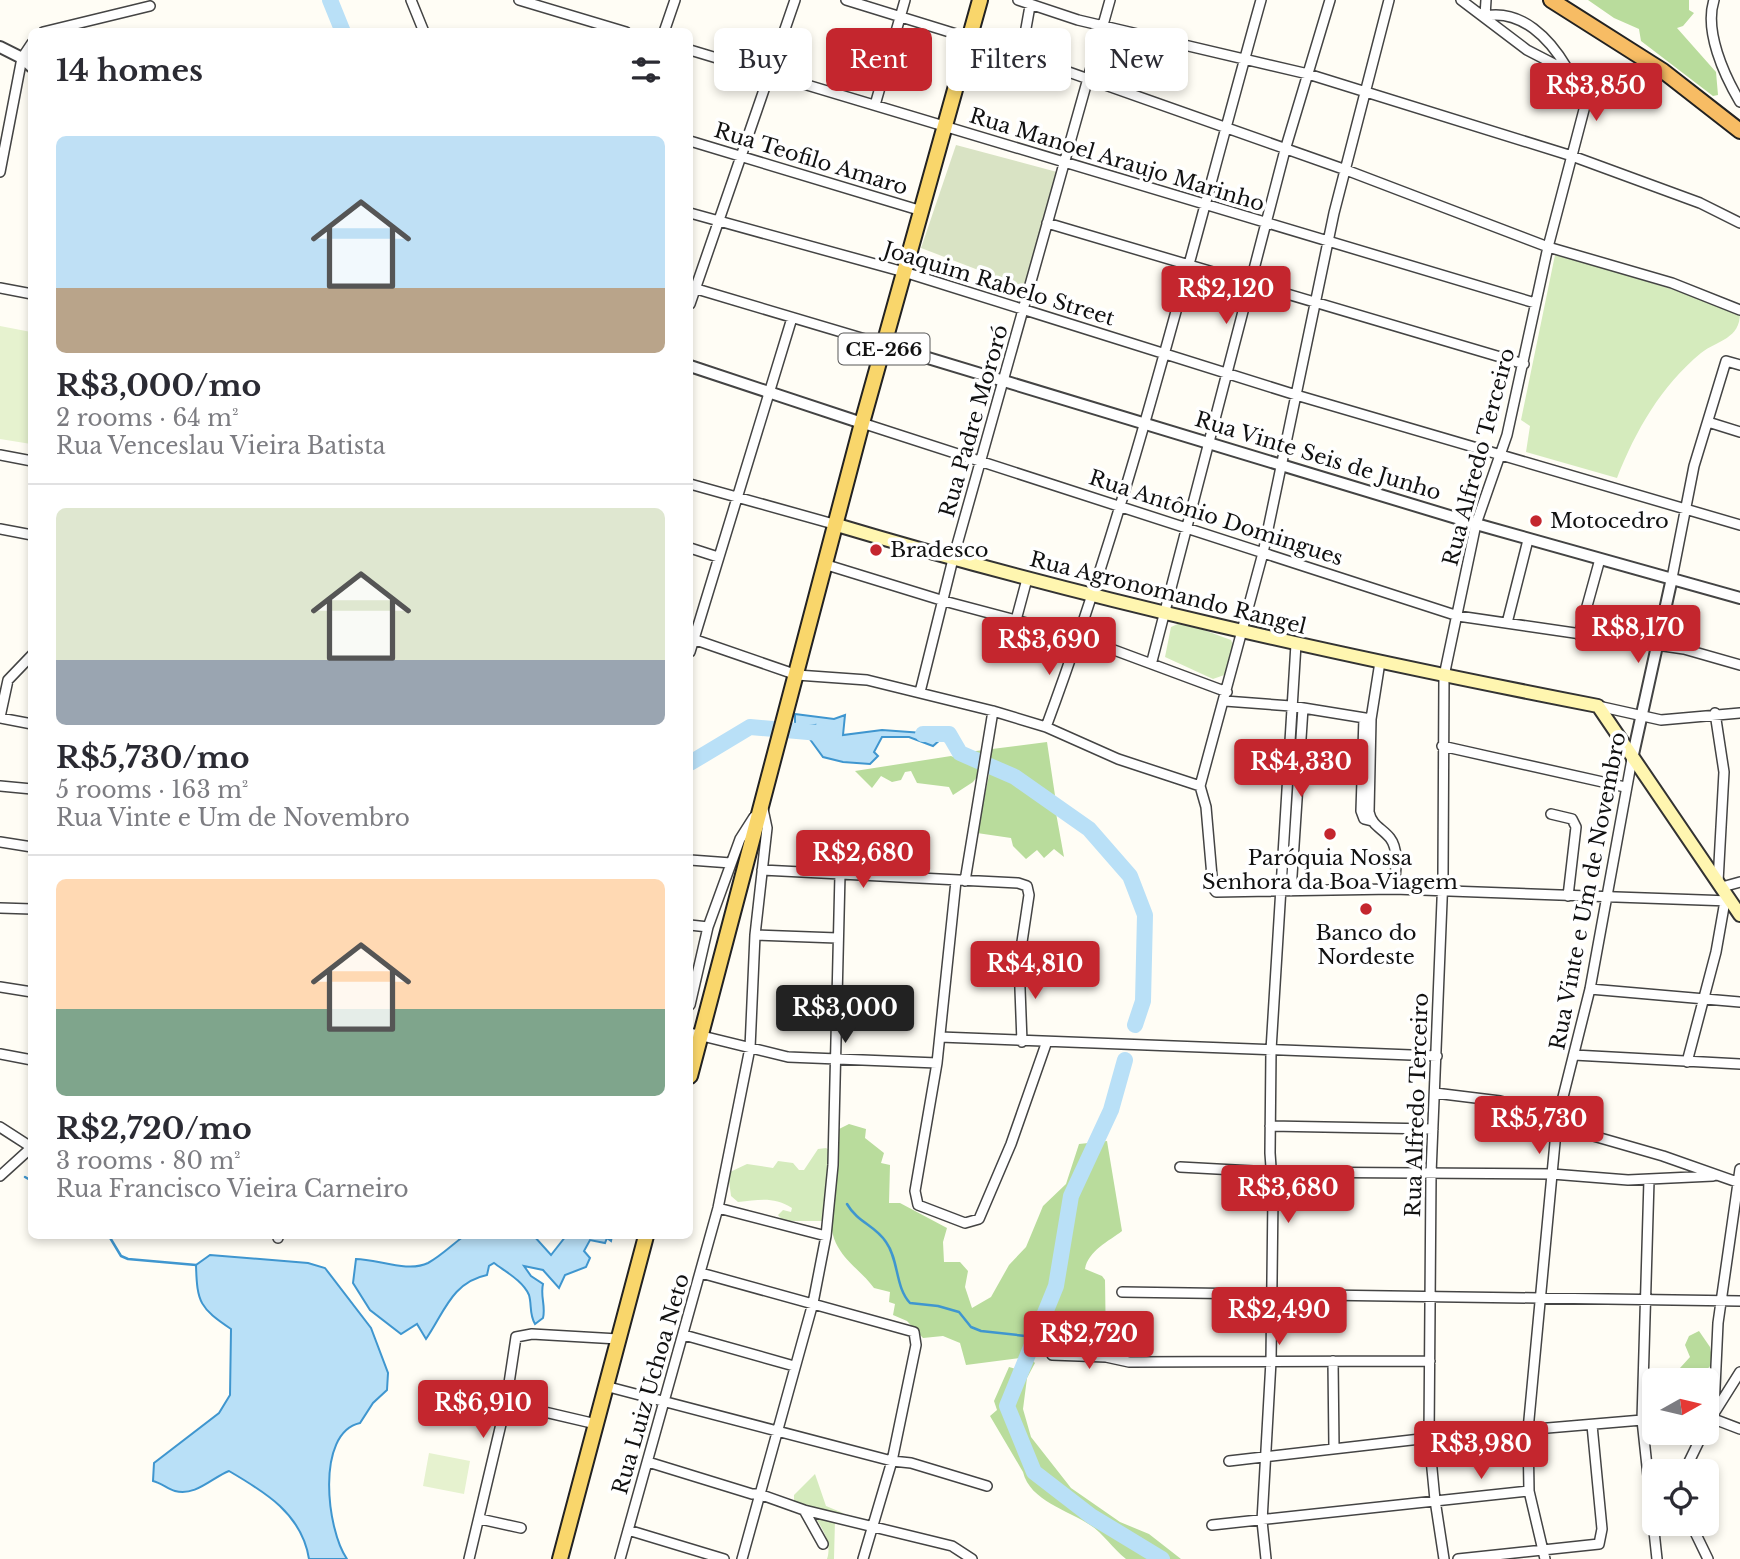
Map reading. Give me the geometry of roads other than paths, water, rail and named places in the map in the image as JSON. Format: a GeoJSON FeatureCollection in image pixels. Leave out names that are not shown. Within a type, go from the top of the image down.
{"type":"FeatureCollection","features":[{"type":"Feature","properties":{"kind":"highway"},"geometry":{"type":"LineString","coordinates":[[1551,0],[1663,71],[1740,131]]}},
{"type":"Feature","properties":{"kind":"main road","name":"CE-266"},"geometry":{"type":"LineString","coordinates":[[972,28],[980,0]]}},
{"type":"Feature","properties":{"kind":"main road","name":"CE-266"},"geometry":{"type":"LineString","coordinates":[[695,1034],[762,804],[771,762],[827,565],[862,423],[955,91]]}},
{"type":"Feature","properties":{"kind":"main road","name":"Rua Agronomando Rangel"},"geometry":{"type":"LineString","coordinates":[[837,525],[1090,596],[1296,644],[1598,706]]}},
{"type":"Feature","properties":{"kind":"main road"},"geometry":{"type":"LineString","coordinates":[[1598,706],[1740,915]]}},
{"type":"Feature","properties":{"kind":"main road"},"geometry":{"type":"LineString","coordinates":[[560,1559],[645,1239]]}},
{"type":"Feature","properties":{"kind":"street"},"geometry":{"type":"LineString","coordinates":[[411,0],[422,28]]}},
{"type":"Feature","properties":{"kind":"street"},"geometry":{"type":"LineString","coordinates":[[519,0],[543,4],[614,28]]}},
{"type":"Feature","properties":{"kind":"street"},"geometry":{"type":"LineString","coordinates":[[665,28],[675,0]]}},
{"type":"Feature","properties":{"kind":"street"},"geometry":{"type":"LineString","coordinates":[[785,28],[795,0]]}},
{"type":"Feature","properties":{"kind":"street"},"geometry":{"type":"LineString","coordinates":[[846,0],[946,30]]}},
{"type":"Feature","properties":{"kind":"street"},"geometry":{"type":"LineString","coordinates":[[875,105],[905,0]]}},
{"type":"Feature","properties":{"kind":"street"},"geometry":{"type":"LineString","coordinates":[[1018,0],[1030,6],[1102,26],[1245,57],[1308,74],[1572,156],[1700,203],[1740,223]]}},
{"type":"Feature","properties":{"kind":"street","name":"Rua Padre Mororó"},"geometry":{"type":"LineString","coordinates":[[1102,26],[1110,0]]}},
{"type":"Feature","properties":{"kind":"street"},"geometry":{"type":"LineString","coordinates":[[1046,727],[1079,636],[1144,424],[1261,0]]}},
{"type":"Feature","properties":{"kind":"street"},"geometry":{"type":"LineString","coordinates":[[1152,661],[1211,444],[1285,150],[1330,0]]}},
{"type":"Feature","properties":{"kind":"street"},"geometry":{"type":"LineString","coordinates":[[1389,0],[1328,243],[1263,553],[1200,786],[1206,807],[1214,891],[1394,889],[1606,897],[1724,893],[1740,882]]}},
{"type":"Feature","properties":{"kind":"street"},"geometry":{"type":"LineString","coordinates":[[1461,0],[1527,50],[1591,83],[1603,76],[1624,70],[1663,71]]}},
{"type":"Feature","properties":{"kind":"street"},"geometry":{"type":"LineString","coordinates":[[1485,16],[1486,0]]}},
{"type":"Feature","properties":{"kind":"street"},"geometry":{"type":"LineString","coordinates":[[1714,0],[1710,21],[1713,35],[1740,102]]}},
{"type":"Feature","properties":{"kind":"street"},"geometry":{"type":"LineString","coordinates":[[59,28],[150,6]]}},
{"type":"Feature","properties":{"kind":"street"},"geometry":{"type":"LineString","coordinates":[[1026,28],[1030,6]]}},
{"type":"Feature","properties":{"kind":"street"},"geometry":{"type":"LineString","coordinates":[[1485,16],[1495,14],[1512,19],[1545,36],[1568,69]]}},
{"type":"Feature","properties":{"kind":"street"},"geometry":{"type":"LineString","coordinates":[[0,47],[28,63]]}},
{"type":"Feature","properties":{"kind":"street"},"geometry":{"type":"LineString","coordinates":[[0,172],[4,126],[22,58],[28,49]]}},
{"type":"Feature","properties":{"kind":"street","name":"Rua Manoel Araujo Marinho"},"geometry":{"type":"LineString","coordinates":[[693,51],[714,57]]}},
{"type":"Feature","properties":{"kind":"street","name":"Rua Alfredo Terceiro"},"geometry":{"type":"LineString","coordinates":[[1444,1559],[1429,1438],[1431,1174],[1442,892],[1444,676],[1476,524],[1502,454],[1548,247],[1591,83]]}},
{"type":"Feature","properties":{"kind":"street","name":"Rua Manoel Araujo Marinho"},"geometry":{"type":"LineString","coordinates":[[812,87],[1535,303]]}},
{"type":"Feature","properties":{"kind":"street","name":"Rua Padre Mororó"},"geometry":{"type":"LineString","coordinates":[[920,692],[953,559],[1085,89]]}},
{"type":"Feature","properties":{"kind":"street"},"geometry":{"type":"LineString","coordinates":[[693,286],[743,156],[764,91]]}},
{"type":"Feature","properties":{"kind":"street"},"geometry":{"type":"LineString","coordinates":[[1123,91],[1346,170],[1548,247],[1644,276],[1740,310]]}},
{"type":"Feature","properties":{"kind":"street","name":"Rua Teofilo Amaro"},"geometry":{"type":"LineString","coordinates":[[693,142],[922,211]]}},
{"type":"Feature","properties":{"kind":"street","name":"Joaquim Rabelo Street"},"geometry":{"type":"LineString","coordinates":[[693,214],[904,272],[1296,395],[1740,526]]}},
{"type":"Feature","properties":{"kind":"street"},"geometry":{"type":"LineString","coordinates":[[1047,223],[1524,364]]}},
{"type":"Feature","properties":{"kind":"street"},"geometry":{"type":"LineString","coordinates":[[0,288],[28,293]]}},
{"type":"Feature","properties":{"kind":"street"},"geometry":{"type":"LineString","coordinates":[[693,288],[886,345]]}},
{"type":"Feature","properties":{"kind":"street"},"geometry":{"type":"LineString","coordinates":[[693,636],[792,318]]}},
{"type":"Feature","properties":{"kind":"street","name":"Rua Vinte Seis de Junho"},"geometry":{"type":"LineString","coordinates":[[886,345],[1528,540],[1740,598]]}},
{"type":"Feature","properties":{"kind":"street","name":"Rua Vinte e Um de Novembro"},"geometry":{"type":"LineString","coordinates":[[1544,1554],[1530,1491],[1528,1430],[1557,1121],[1590,989],[1625,787],[1643,716],[1686,508],[1727,362],[1740,365]]}},
{"type":"Feature","properties":{"kind":"street","name":"Rua Antônio Domingues"},"geometry":{"type":"LineString","coordinates":[[693,367],[1458,616],[1684,649],[1740,665]]}},
{"type":"Feature","properties":{"kind":"street"},"geometry":{"type":"LineString","coordinates":[[1708,422],[1740,432]]}},
{"type":"Feature","properties":{"kind":"street"},"geometry":{"type":"LineString","coordinates":[[0,455],[28,460]]}},
{"type":"Feature","properties":{"kind":"street","name":"Rua Agronomando Rangel"},"geometry":{"type":"LineString","coordinates":[[693,485],[837,525]]}},
{"type":"Feature","properties":{"kind":"street"},"geometry":{"type":"LineString","coordinates":[[0,529],[28,534]]}},
{"type":"Feature","properties":{"kind":"street"},"geometry":{"type":"LineString","coordinates":[[1507,624],[1528,540]]}},
{"type":"Feature","properties":{"kind":"street"},"geometry":{"type":"LineString","coordinates":[[693,549],[718,558]]}},
{"type":"Feature","properties":{"kind":"street"},"geometry":{"type":"LineString","coordinates":[[1579,635],[1600,559]]}},
{"type":"Feature","properties":{"kind":"street"},"geometry":{"type":"LineString","coordinates":[[827,565],[944,601],[1079,636],[1152,661],[1226,696],[1367,719]]}},
{"type":"Feature","properties":{"kind":"street"},"geometry":{"type":"LineString","coordinates":[[1016,620],[1027,579]]}},
{"type":"Feature","properties":{"kind":"street"},"geometry":{"type":"LineString","coordinates":[[693,639],[797,675],[867,680],[993,711],[1046,727],[1118,759],[1200,786]]}},
{"type":"Feature","properties":{"kind":"street"},"geometry":{"type":"LineString","coordinates":[[1286,892],[1291,706],[1296,644]]}},
{"type":"Feature","properties":{"kind":"street"},"geometry":{"type":"LineString","coordinates":[[28,659],[8,680],[0,718],[28,723]]}},
{"type":"Feature","properties":{"kind":"street"},"geometry":{"type":"LineString","coordinates":[[1380,662],[1367,719],[1369,812],[1372,821],[1395,848],[1394,889]]}},
{"type":"Feature","properties":{"kind":"street","name":"Rua Agronomando Rangel"},"geometry":{"type":"LineString","coordinates":[[1598,706],[1671,720],[1715,713],[1740,713]]}},
{"type":"Feature","properties":{"kind":"street"},"geometry":{"type":"LineString","coordinates":[[1266,1559],[1262,1521],[1271,1362],[1271,1051],[1303,708]]}},
{"type":"Feature","properties":{"kind":"street"},"geometry":{"type":"LineString","coordinates":[[993,711],[961,881],[916,1201],[938,1215],[965,1223],[979,1219],[1011,1144],[1046,1044]]}},
{"type":"Feature","properties":{"kind":"street"},"geometry":{"type":"LineString","coordinates":[[1687,1062],[1719,939],[1724,893],[1724,772],[1715,713]]}},
{"type":"Feature","properties":{"kind":"street"},"geometry":{"type":"LineString","coordinates":[[1442,746],[1625,787]]}},
{"type":"Feature","properties":{"kind":"street"},"geometry":{"type":"LineString","coordinates":[[0,786],[28,789]]}},
{"type":"Feature","properties":{"kind":"street"},"geometry":{"type":"LineString","coordinates":[[693,992],[708,927],[731,863],[740,839],[762,804]]}},
{"type":"Feature","properties":{"kind":"street","name":"Rua Luiz Uchoa Neto"},"geometry":{"type":"LineString","coordinates":[[620,1559],[719,1208],[750,1048],[755,935],[766,828],[762,804]]}},
{"type":"Feature","properties":{"kind":"street"},"geometry":{"type":"LineString","coordinates":[[1550,814],[1572,819],[1576,827],[1568,896]]}},
{"type":"Feature","properties":{"kind":"street"},"geometry":{"type":"LineString","coordinates":[[0,842],[28,846]]}},
{"type":"Feature","properties":{"kind":"street"},"geometry":{"type":"LineString","coordinates":[[693,860],[731,863]]}},
{"type":"Feature","properties":{"kind":"street"},"geometry":{"type":"LineString","coordinates":[[762,870],[1018,883],[1029,890],[1019,962],[1022,1042]]}},
{"type":"Feature","properties":{"kind":"street"},"geometry":{"type":"LineString","coordinates":[[742,1559],[813,1303],[826,1236],[833,1165],[840,874]]}},
{"type":"Feature","properties":{"kind":"street"},"geometry":{"type":"LineString","coordinates":[[0,908],[28,909]]}},
{"type":"Feature","properties":{"kind":"street"},"geometry":{"type":"LineString","coordinates":[[693,925],[708,927]]}},
{"type":"Feature","properties":{"kind":"street"},"geometry":{"type":"LineString","coordinates":[[755,935],[837,938]]}},
{"type":"Feature","properties":{"kind":"street"},"geometry":{"type":"LineString","coordinates":[[0,987],[28,991]]}},
{"type":"Feature","properties":{"kind":"street"},"geometry":{"type":"LineString","coordinates":[[1590,989],[1740,1002]]}},
{"type":"Feature","properties":{"kind":"street"},"geometry":{"type":"LineString","coordinates":[[695,1034],[788,1057],[937,1063]]}},
{"type":"Feature","properties":{"kind":"street"},"geometry":{"type":"LineString","coordinates":[[940,1037],[1046,1044],[1437,1056]]}},
{"type":"Feature","properties":{"kind":"street"},"geometry":{"type":"LineString","coordinates":[[0,1055],[28,1059]]}},
{"type":"Feature","properties":{"kind":"street"},"geometry":{"type":"LineString","coordinates":[[1574,1055],[1740,1064]]}},
{"type":"Feature","properties":{"kind":"street"},"geometry":{"type":"LineString","coordinates":[[1436,1093],[1500,1101],[1557,1121],[1569,1129],[1663,1156],[1738,1183]]}},
{"type":"Feature","properties":{"kind":"street"},"geometry":{"type":"LineString","coordinates":[[1270,1126],[1433,1129]]}},
{"type":"Feature","properties":{"kind":"street"},"geometry":{"type":"LineString","coordinates":[[0,1127],[28,1145]]}},
{"type":"Feature","properties":{"kind":"street"},"geometry":{"type":"LineString","coordinates":[[0,1176],[28,1150]]}},
{"type":"Feature","properties":{"kind":"street"},"geometry":{"type":"LineString","coordinates":[[1180,1167],[1273,1172],[1552,1174],[1649,1180],[1713,1176]]}},
{"type":"Feature","properties":{"kind":"street"},"geometry":{"type":"LineString","coordinates":[[1715,1368],[1740,1169]]}},
{"type":"Feature","properties":{"kind":"street"},"geometry":{"type":"LineString","coordinates":[[1644,1368],[1649,1180]]}},
{"type":"Feature","properties":{"kind":"street"},"geometry":{"type":"LineString","coordinates":[[719,1208],[826,1236]]}},
{"type":"Feature","properties":{"kind":"street"},"geometry":{"type":"LineString","coordinates":[[701,1273],[914,1332],[916,1345],[892,1461],[863,1559]]}},
{"type":"Feature","properties":{"kind":"street"},"geometry":{"type":"LineString","coordinates":[[1122,1292],[1740,1301]]}},
{"type":"Feature","properties":{"kind":"street"},"geometry":{"type":"LineString","coordinates":[[469,1559],[506,1404],[518,1335],[618,1339]]}},
{"type":"Feature","properties":{"kind":"street"},"geometry":{"type":"LineString","coordinates":[[684,1335],[794,1366]]}},
{"type":"Feature","properties":{"kind":"street"},"geometry":{"type":"LineString","coordinates":[[1052,1355],[1106,1357],[1129,1362],[1430,1361]]}},
{"type":"Feature","properties":{"kind":"street"},"geometry":{"type":"LineString","coordinates":[[1334,1362],[1334,1448]]}},
{"type":"Feature","properties":{"kind":"street"},"geometry":{"type":"LineString","coordinates":[[1719,1402],[1740,1372]]}},
{"type":"Feature","properties":{"kind":"street"},"geometry":{"type":"LineString","coordinates":[[606,1386],[892,1461],[911,1463],[987,1486]]}},
{"type":"Feature","properties":{"kind":"street"},"geometry":{"type":"LineString","coordinates":[[506,1404],[596,1424]]}},
{"type":"Feature","properties":{"kind":"street"},"geometry":{"type":"LineString","coordinates":[[1719,1418],[1740,1429]]}},
{"type":"Feature","properties":{"kind":"street"},"geometry":{"type":"LineString","coordinates":[[1229,1461],[1429,1438],[1642,1420]]}},
{"type":"Feature","properties":{"kind":"street"},"geometry":{"type":"LineString","coordinates":[[1458,1559],[1544,1554],[1596,1545],[1601,1539],[1592,1425]]}},
{"type":"Feature","properties":{"kind":"street"},"geometry":{"type":"LineString","coordinates":[[1645,1446],[1657,1559]]}},
{"type":"Feature","properties":{"kind":"street"},"geometry":{"type":"LineString","coordinates":[[648,1462],[752,1494],[760,1494],[804,1510],[952,1546],[972,1559]]}},
{"type":"Feature","properties":{"kind":"street"},"geometry":{"type":"LineString","coordinates":[[1212,1525],[1530,1491]]}},
{"type":"Feature","properties":{"kind":"street"},"geometry":{"type":"LineString","coordinates":[[804,1510],[823,1544]]}},
{"type":"Feature","properties":{"kind":"street"},"geometry":{"type":"LineString","coordinates":[[480,1519],[521,1528]]}},
{"type":"Feature","properties":{"kind":"street"},"geometry":{"type":"LineString","coordinates":[[628,1530],[724,1559]]}},
{"type":"Feature","properties":{"kind":"street"},"geometry":{"type":"LineString","coordinates":[[1697,1536],[1708,1559]]}},
{"type":"Feature","properties":{"kind":"water"},"geometry":{"type":"Polygon","coordinates":[[[795,714],[834,719],[845,715],[843,735],[882,730],[951,735],[962,751],[941,739],[933,746],[909,737],[882,737],[874,752],[878,756],[870,764],[843,762],[823,757],[809,738],[815,725],[795,727],[795,714]]]}},
{"type":"Feature","properties":{"kind":"water"},"geometry":{"type":"Polygon","coordinates":[[[460,1239],[537,1239],[551,1255],[564,1239],[607,1239],[605,1243],[590,1240],[584,1251],[590,1258],[586,1267],[565,1275],[559,1288],[543,1270],[524,1266],[531,1276],[543,1284],[543,1318],[535,1324],[529,1295],[523,1285],[494,1263],[489,1266],[487,1275],[465,1284],[457,1291],[426,1339],[417,1324],[401,1334],[370,1310],[353,1283],[356,1259],[411,1267],[433,1260],[460,1239]]]}},
{"type":"Feature","properties":{"kind":"water"},"geometry":{"type":"Polygon","coordinates":[[[210,1255],[308,1263],[325,1268],[371,1328],[388,1373],[387,1390],[373,1403],[360,1423],[346,1431],[336,1445],[331,1463],[330,1506],[340,1546],[347,1559],[309,1559],[299,1529],[280,1506],[229,1471],[190,1491],[175,1491],[153,1481],[154,1463],[219,1413],[230,1395],[231,1329],[207,1310],[199,1296],[196,1265],[210,1255]]]}},
{"type":"Feature","properties":{"kind":"waterway"},"geometry":{"type":"LineString","coordinates":[[330,0],[341,28]]}},
{"type":"Feature","properties":{"kind":"waterway"},"geometry":{"type":"LineString","coordinates":[[693,761],[750,727],[831,734]]}},
{"type":"Feature","properties":{"kind":"waterway"},"geometry":{"type":"LineString","coordinates":[[923,734],[949,734],[960,753],[1015,777],[1089,829],[1130,876],[1145,915],[1143,1001],[1135,1025]]}},
{"type":"Feature","properties":{"kind":"waterway"},"geometry":{"type":"LineString","coordinates":[[1125,1060],[1111,1110],[1071,1196],[1056,1286],[1007,1406],[1034,1472],[1091,1516],[1162,1559]]}},
{"type":"Feature","properties":{"kind":"waterway"},"geometry":{"type":"LineString","coordinates":[[847,1204],[856,1216],[886,1242],[905,1297],[910,1303],[938,1306],[959,1312],[971,1327],[981,1331],[1035,1337]]}},
{"type":"Feature","properties":{"kind":"waterway"},"geometry":{"type":"LineString","coordinates":[[111,1239],[121,1256],[128,1259],[196,1265]]}},
{"type":"Feature","properties":{"kind":"place","name":"Motocedro"},"geometry":{"type":"Point","coordinates":[1536,521]}},
{"type":"Feature","properties":{"kind":"place","name":"Bradesco"},"geometry":{"type":"Point","coordinates":[876,550]}},
{"type":"Feature","properties":{"kind":"place","name":"Paróquia Nossa Senhora da Boa Viagem"},"geometry":{"type":"Point","coordinates":[1330,834]}},
{"type":"Feature","properties":{"kind":"place","name":"Banco do Nordeste"},"geometry":{"type":"Point","coordinates":[1366,909]}}]}
